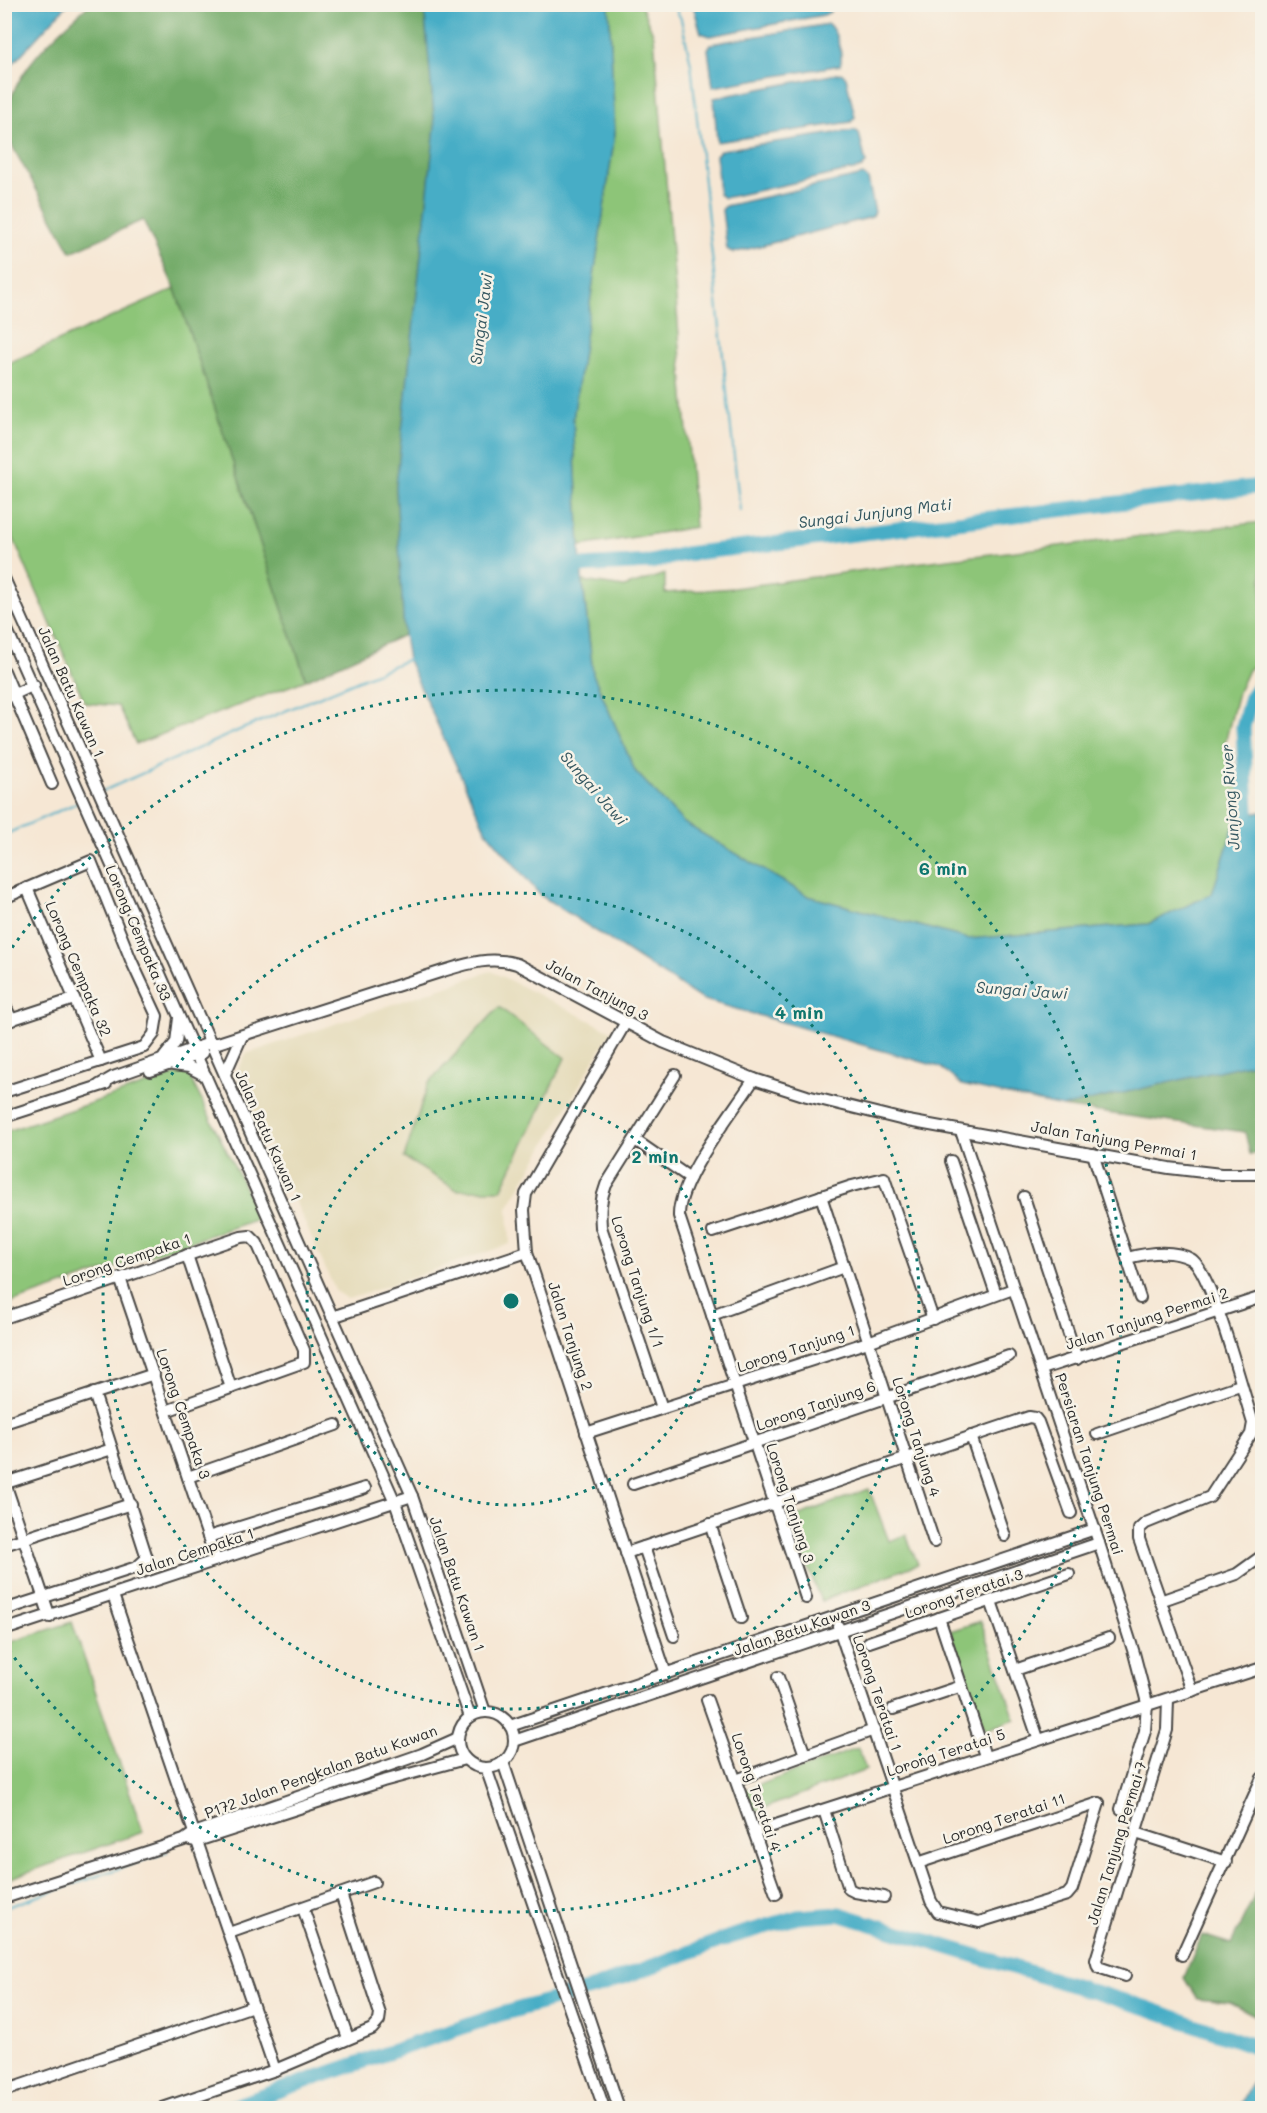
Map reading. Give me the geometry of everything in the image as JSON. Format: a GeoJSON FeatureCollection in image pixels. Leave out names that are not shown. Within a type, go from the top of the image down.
{"type":"FeatureCollection","features":[{"type":"Feature","properties":{"kind":"street","name":"Jalan Batu Kawan 1"},"geometry":{"type":"LineString","coordinates":[[4,578],[204,1028],[214,1045],[412,1496],[485,1712]]}},
{"type":"Feature","properties":{"kind":"street","name":"Jalan Batu Kawan 1"},"geometry":{"type":"LineString","coordinates":[[4,623],[34,685],[395,1502],[470,1717]]}},
{"type":"Feature","properties":{"kind":"street"},"geometry":{"type":"LineString","coordinates":[[4,671],[10,696],[52,784]]}},
{"type":"Feature","properties":{"kind":"street"},"geometry":{"type":"LineString","coordinates":[[10,696],[34,685]]}},
{"type":"Feature","properties":{"kind":"street","name":"Lorong Cempaka 33"},"geometry":{"type":"LineString","coordinates":[[4,1092],[144,1047],[154,1034],[157,1016],[130,960],[91,861],[27,888]]}},
{"type":"Feature","properties":{"kind":"street"},"geometry":{"type":"LineString","coordinates":[[4,898],[27,888]]}},
{"type":"Feature","properties":{"kind":"street","name":"Lorong Cempaka 32"},"geometry":{"type":"LineString","coordinates":[[27,888],[101,1061]]}},
{"type":"Feature","properties":{"kind":"street","name":"Jalan Tanjung 3"},"geometry":{"type":"LineString","coordinates":[[196,1052],[453,968],[489,960],[517,964],[663,1042],[754,1079],[847,1108],[961,1131]]}},
{"type":"Feature","properties":{"kind":"street"},"geometry":{"type":"LineString","coordinates":[[4,1004],[8,1021],[75,999]]}},
{"type":"Feature","properties":{"kind":"street"},"geometry":{"type":"LineString","coordinates":[[159,1061],[169,1054],[176,1042],[179,1014]]}},
{"type":"Feature","properties":{"kind":"street","name":"Jalan Tanjung 2"},"geometry":{"type":"LineString","coordinates":[[626,1022],[526,1194],[524,1210],[527,1252],[666,1674]]}},
{"type":"Feature","properties":{"kind":"street"},"geometry":{"type":"LineString","coordinates":[[204,1028],[220,1035],[238,1037],[225,1074]]}},
{"type":"Feature","properties":{"kind":"street"},"geometry":{"type":"LineString","coordinates":[[4,1117],[99,1085],[159,1061],[196,1052]]}},
{"type":"Feature","properties":{"kind":"street"},"geometry":{"type":"LineString","coordinates":[[99,1085],[115,1083],[171,1065],[196,1052]]}},
{"type":"Feature","properties":{"kind":"street"},"geometry":{"type":"LineString","coordinates":[[171,1065],[189,1067],[207,1076]]}},
{"type":"Feature","properties":{"kind":"street","name":"Lorong Tanjung 1/1"},"geometry":{"type":"LineString","coordinates":[[662,1408],[601,1227],[601,1198],[606,1185],[675,1075]]}},
{"type":"Feature","properties":{"kind":"street","name":"Lorong Tanjung 3"},"geometry":{"type":"LineString","coordinates":[[754,1079],[690,1178],[681,1196],[679,1216],[806,1598]]}},
{"type":"Feature","properties":{"kind":"street","name":"Jalan Tanjung Permai 1"},"geometry":{"type":"LineString","coordinates":[[961,1131],[1221,1174],[1263,1174]]}},
{"type":"Feature","properties":{"kind":"street","name":"Persiaran Tanjung Permai"},"geometry":{"type":"LineString","coordinates":[[961,1131],[1100,1544],[1147,1703],[1145,1731],[1121,1809]]}},
{"type":"Feature","properties":{"kind":"street"},"geometry":{"type":"LineString","coordinates":[[635,1140],[690,1178]]}},
{"type":"Feature","properties":{"kind":"street"},"geometry":{"type":"LineString","coordinates":[[1092,1154],[1140,1298]]}},
{"type":"Feature","properties":{"kind":"street"},"geometry":{"type":"LineString","coordinates":[[951,1161],[996,1294]]}},
{"type":"Feature","properties":{"kind":"street"},"geometry":{"type":"LineString","coordinates":[[713,1232],[880,1177],[888,1181],[933,1319]]}},
{"type":"Feature","properties":{"kind":"street","name":"Lorong Tanjung 4"},"geometry":{"type":"LineString","coordinates":[[821,1196],[934,1542]]}},
{"type":"Feature","properties":{"kind":"street"},"geometry":{"type":"LineString","coordinates":[[1024,1197],[1077,1359]]}},
{"type":"Feature","properties":{"kind":"street","name":"Lorong Cempaka 1"},"geometry":{"type":"LineString","coordinates":[[4,1318],[246,1236],[257,1243],[304,1350],[305,1358],[301,1364],[231,1388]]}},
{"type":"Feature","properties":{"kind":"street"},"geometry":{"type":"LineString","coordinates":[[332,1317],[527,1252]]}},
{"type":"Feature","properties":{"kind":"street"},"geometry":{"type":"LineString","coordinates":[[1127,1258],[1158,1254],[1191,1258],[1204,1274],[1218,1312],[1253,1428],[1215,1491],[1205,1501],[1146,1523],[1139,1529],[1138,1539],[1192,1691]]}},
{"type":"Feature","properties":{"kind":"street"},"geometry":{"type":"LineString","coordinates":[[166,1411],[231,1388],[187,1255]]}},
{"type":"Feature","properties":{"kind":"street"},"geometry":{"type":"LineString","coordinates":[[712,1315],[844,1266]]}},
{"type":"Feature","properties":{"kind":"street","name":"Lorong Cempaka 3"},"geometry":{"type":"LineString","coordinates":[[120,1278],[216,1560]]}},
{"type":"Feature","properties":{"kind":"street","name":"Lorong Tanjung 1"},"geometry":{"type":"LineString","coordinates":[[586,1433],[868,1342],[1013,1289]]}},
{"type":"Feature","properties":{"kind":"street","name":"Jalan Tanjung Permai 2"},"geometry":{"type":"LineString","coordinates":[[1042,1370],[1263,1297]]}},
{"type":"Feature","properties":{"kind":"street","name":"Lorong Tanjung 6"},"geometry":{"type":"LineString","coordinates":[[633,1484],[1009,1356]]}},
{"type":"Feature","properties":{"kind":"street"},"geometry":{"type":"LineString","coordinates":[[4,1423],[154,1374]]}},
{"type":"Feature","properties":{"kind":"street"},"geometry":{"type":"LineString","coordinates":[[1097,1434],[1240,1385]]}},
{"type":"Feature","properties":{"kind":"street"},"geometry":{"type":"LineString","coordinates":[[4,1545],[130,1504],[94,1394]]}},
{"type":"Feature","properties":{"kind":"street"},"geometry":{"type":"LineString","coordinates":[[626,1553],[1029,1417],[1035,1418],[1038,1422],[1071,1513]]}},
{"type":"Feature","properties":{"kind":"street"},"geometry":{"type":"LineString","coordinates":[[188,1477],[336,1425]]}},
{"type":"Feature","properties":{"kind":"street"},"geometry":{"type":"LineString","coordinates":[[971,1436],[1005,1536]]}},
{"type":"Feature","properties":{"kind":"street"},"geometry":{"type":"LineString","coordinates":[[50,1617],[5,1482],[112,1449]]}},
{"type":"Feature","properties":{"kind":"street"},"geometry":{"type":"LineString","coordinates":[[208,1537],[364,1488]]}},
{"type":"Feature","properties":{"kind":"street","name":"Jalan Cempaka 1"},"geometry":{"type":"LineString","coordinates":[[4,1630],[50,1617],[412,1496]]}},
{"type":"Feature","properties":{"kind":"street","name":"Jalan Cempaka 1"},"geometry":{"type":"LineString","coordinates":[[4,1610],[137,1567],[145,1561],[147,1554],[130,1504]]}},
{"type":"Feature","properties":{"kind":"street"},"geometry":{"type":"LineString","coordinates":[[710,1524],[741,1618]]}},
{"type":"Feature","properties":{"kind":"street","name":"Jalan Batu Kawan 3"},"geometry":{"type":"LineString","coordinates":[[510,1726],[1095,1529]]}},
{"type":"Feature","properties":{"kind":"street","name":"Jalan Batu Kawan 3"},"geometry":{"type":"LineString","coordinates":[[514,1741],[1100,1544]]}},
{"type":"Feature","properties":{"kind":"street"},"geometry":{"type":"LineString","coordinates":[[644,1547],[674,1636]]}},
{"type":"Feature","properties":{"kind":"street"},"geometry":{"type":"LineString","coordinates":[[1160,1601],[1237,1574],[1263,1556]]}},
{"type":"Feature","properties":{"kind":"street","name":"Lorong Teratai 3"},"geometry":{"type":"LineString","coordinates":[[869,1642],[1069,1574]]}},
{"type":"Feature","properties":{"kind":"street"},"geometry":{"type":"LineString","coordinates":[[113,1595],[275,2070]]}},
{"type":"Feature","properties":{"kind":"street"},"geometry":{"type":"LineString","coordinates":[[991,1601],[1038,1738]]}},
{"type":"Feature","properties":{"kind":"street","name":"Lorong Teratai 1"},"geometry":{"type":"LineString","coordinates":[[835,1617],[931,1900]]}},
{"type":"Feature","properties":{"kind":"street"},"geometry":{"type":"LineString","coordinates":[[939,1618],[985,1756]]}},
{"type":"Feature","properties":{"kind":"street"},"geometry":{"type":"LineString","coordinates":[[1015,1670],[1109,1638]]}},
{"type":"Feature","properties":{"kind":"street","name":"Lorong Teratai 5"},"geometry":{"type":"LineString","coordinates":[[754,1832],[1038,1738],[1263,1668]]}},
{"type":"Feature","properties":{"kind":"street"},"geometry":{"type":"LineString","coordinates":[[778,1677],[805,1755]]}},
{"type":"Feature","properties":{"kind":"street"},"geometry":{"type":"LineString","coordinates":[[893,1709],[962,1686]]}},
{"type":"Feature","properties":{"kind":"street","name":"Jalan Tanjung Permai 7"},"geometry":{"type":"LineString","coordinates":[[1125,1976],[1100,1968],[1096,1963],[1167,1730],[1168,1698]]}},
{"type":"Feature","properties":{"kind":"street","name":"Lorong Teratai 4"},"geometry":{"type":"LineString","coordinates":[[708,1700],[776,1894]]}},
{"type":"Feature","properties":{"kind":"street"},"geometry":{"type":"LineString","coordinates":[[485,1712],[500,1716],[510,1726],[514,1741],[509,1756],[503,1762],[486,1768],[478,1767],[465,1759],[458,1738],[460,1730],[470,1717],[485,1712]]}},
{"type":"Feature","properties":{"kind":"street"},"geometry":{"type":"LineString","coordinates":[[736,1780],[874,1731]]}},
{"type":"Feature","properties":{"kind":"street","name":"P172 Jalan Pengkalan Batu Kawan"},"geometry":{"type":"LineString","coordinates":[[196,1837],[422,1754],[458,1738]]}},
{"type":"Feature","properties":{"kind":"street","name":"P172 Jalan Pengkalan Batu Kawan"},"geometry":{"type":"LineString","coordinates":[[196,1837],[465,1759]]}},
{"type":"Feature","properties":{"kind":"street"},"geometry":{"type":"LineString","coordinates":[[503,1762],[585,2013],[619,2109]]}},
{"type":"Feature","properties":{"kind":"street"},"geometry":{"type":"LineString","coordinates":[[486,1768],[604,2109]]}},
{"type":"Feature","properties":{"kind":"street"},"geometry":{"type":"LineString","coordinates":[[1182,1955],[1263,1778]]}},
{"type":"Feature","properties":{"kind":"street","name":"Lorong Teratai 11"},"geometry":{"type":"LineString","coordinates":[[918,1863],[1099,1803],[1072,1889],[1064,1897],[979,1922],[938,1912],[931,1900]]}},
{"type":"Feature","properties":{"kind":"street"},"geometry":{"type":"LineString","coordinates":[[824,1809],[849,1889],[884,1897]]}},
{"type":"Feature","properties":{"kind":"street"},"geometry":{"type":"LineString","coordinates":[[1136,1833],[1226,1862]]}},
{"type":"Feature","properties":{"kind":"street"},"geometry":{"type":"LineString","coordinates":[[4,1898],[196,1837]]}},
{"type":"Feature","properties":{"kind":"street"},"geometry":{"type":"LineString","coordinates":[[229,1933],[374,1882]]}},
{"type":"Feature","properties":{"kind":"street"},"geometry":{"type":"LineString","coordinates":[[163,2109],[275,2070],[372,2029],[379,2021],[380,2014],[341,1894]]}},
{"type":"Feature","properties":{"kind":"street"},"geometry":{"type":"LineString","coordinates":[[303,1908],[348,2038]]}},
{"type":"Feature","properties":{"kind":"street"},"geometry":{"type":"LineString","coordinates":[[4,2091],[253,2006]]}},
{"type":"Feature","properties":{"kind":"shaded area"},"geometry":{"type":"Polygon","coordinates":[[[491,971],[611,1031],[508,1208],[510,1244],[348,1299],[336,1292],[237,1072],[246,1054],[491,971]]]}},
{"type":"Feature","properties":{"kind":"green space"},"geometry":{"type":"Polygon","coordinates":[[[89,5],[424,5],[435,127],[396,487],[404,635],[306,680],[175,289],[143,220],[71,252],[5,133],[12,95],[21,77],[45,46],[89,5]]]}},
{"type":"Feature","properties":{"kind":"green space"},"geometry":{"type":"Polygon","coordinates":[[[609,5],[641,5],[654,36],[695,527],[580,546],[573,419],[615,133],[609,5]]]}},
{"type":"Feature","properties":{"kind":"green space"},"geometry":{"type":"Polygon","coordinates":[[[175,289],[306,680],[136,744],[118,706],[85,703],[5,519],[4,365],[175,289]]]}},
{"type":"Feature","properties":{"kind":"green space"},"geometry":{"type":"Polygon","coordinates":[[[1262,522],[1262,658],[1248,670],[1238,692],[1224,747],[1232,751],[1233,786],[1240,788],[1237,816],[1212,894],[1148,924],[968,939],[808,896],[684,823],[635,771],[593,674],[583,581],[624,587],[665,574],[665,593],[734,588],[915,563],[1262,522]]]}},
{"type":"Feature","properties":{"kind":"green space"},"geometry":{"type":"Polygon","coordinates":[[[499,1007],[565,1058],[501,1190],[457,1190],[404,1158],[428,1084],[499,1007]]]}},
{"type":"Feature","properties":{"kind":"green space"},"geometry":{"type":"Polygon","coordinates":[[[1262,1061],[1262,1154],[1250,1154],[1245,1132],[1062,1107],[1262,1061]]]}},
{"type":"Feature","properties":{"kind":"green space"},"geometry":{"type":"Polygon","coordinates":[[[187,1071],[260,1218],[5,1305],[4,1132],[187,1071]]]}},
{"type":"Feature","properties":{"kind":"green space"},"geometry":{"type":"Polygon","coordinates":[[[869,1489],[889,1541],[906,1535],[918,1564],[821,1601],[789,1519],[869,1489]]]}},
{"type":"Feature","properties":{"kind":"green space"},"geometry":{"type":"Polygon","coordinates":[[[981,1621],[1015,1719],[985,1730],[950,1631],[981,1621]]]}},
{"type":"Feature","properties":{"kind":"green space"},"geometry":{"type":"Polygon","coordinates":[[[72,1622],[143,1832],[5,1880],[5,1644],[72,1622]]]}},
{"type":"Feature","properties":{"kind":"green space"},"geometry":{"type":"Polygon","coordinates":[[[858,1748],[866,1770],[751,1813],[743,1791],[858,1748]]]}},
{"type":"Feature","properties":{"kind":"green space"},"geometry":{"type":"Polygon","coordinates":[[[1262,1880],[1262,2019],[1229,2002],[1197,1999],[1184,1978],[1202,1935],[1231,1944],[1262,1880]]]}},
{"type":"Feature","properties":{"kind":"water"},"geometry":{"type":"Polygon","coordinates":[[[831,4],[830,12],[824,15],[710,36],[701,33],[693,5],[831,4]]]}},
{"type":"Feature","properties":{"kind":"water"},"geometry":{"type":"Polygon","coordinates":[[[4,5],[67,5],[5,72],[4,5]]]}},
{"type":"Feature","properties":{"kind":"water","name":"Sungai Jawi"},"geometry":{"type":"Polygon","coordinates":[[[424,5],[609,5],[615,133],[573,419],[581,567],[593,674],[635,771],[684,823],[808,896],[968,939],[1148,924],[1212,894],[1237,816],[1262,812],[1262,1061],[1062,1107],[962,1085],[940,1067],[701,999],[540,895],[486,831],[408,660],[404,635],[396,487],[435,127],[424,5]]]}},
{"type":"Feature","properties":{"kind":"water"},"geometry":{"type":"Polygon","coordinates":[[[828,24],[834,31],[838,43],[841,56],[840,65],[713,87],[708,49],[711,44],[828,24]]]}},
{"type":"Feature","properties":{"kind":"water"},"geometry":{"type":"Polygon","coordinates":[[[841,73],[846,77],[855,117],[851,122],[717,142],[714,98],[841,73]]]}},
{"type":"Feature","properties":{"kind":"water"},"geometry":{"type":"Polygon","coordinates":[[[855,130],[859,133],[866,163],[862,168],[724,198],[719,194],[716,155],[721,150],[855,130]]]}},
{"type":"Feature","properties":{"kind":"water"},"geometry":{"type":"Polygon","coordinates":[[[863,175],[868,179],[875,212],[872,217],[733,253],[727,249],[722,210],[725,206],[863,175]]]}},
{"type":"Feature","properties":{"kind":"water"},"geometry":{"type":"Polygon","coordinates":[[[1262,2068],[1262,2108],[1239,2108],[1246,2092],[1262,2068]]]}},
{"type":"Feature","properties":{"kind":"waterway"},"geometry":{"type":"LineString","coordinates":[[673,4],[681,19],[691,64],[740,511]]}},
{"type":"Feature","properties":{"kind":"waterway","name":"Sungai Junjung Mati"},"geometry":{"type":"LineString","coordinates":[[561,567],[651,562],[685,554],[1262,486]]}},
{"type":"Feature","properties":{"kind":"waterway"},"geometry":{"type":"LineString","coordinates":[[103,791],[235,732],[409,659]]}},
{"type":"Feature","properties":{"kind":"waterway","name":"Junjong River"},"geometry":{"type":"LineString","coordinates":[[1248,833],[1243,727],[1251,697],[1262,682]]}},
{"type":"Feature","properties":{"kind":"waterway"},"geometry":{"type":"LineString","coordinates":[[4,835],[79,802]]}},
{"type":"Feature","properties":{"kind":"waterway"},"geometry":{"type":"LineString","coordinates":[[4,1908],[167,1852]]}},
{"type":"Feature","properties":{"kind":"waterway"},"geometry":{"type":"LineString","coordinates":[[228,2108],[501,2014],[594,1988],[730,1937],[798,1917],[839,1914],[1147,2008],[1262,2049]]}}]}
